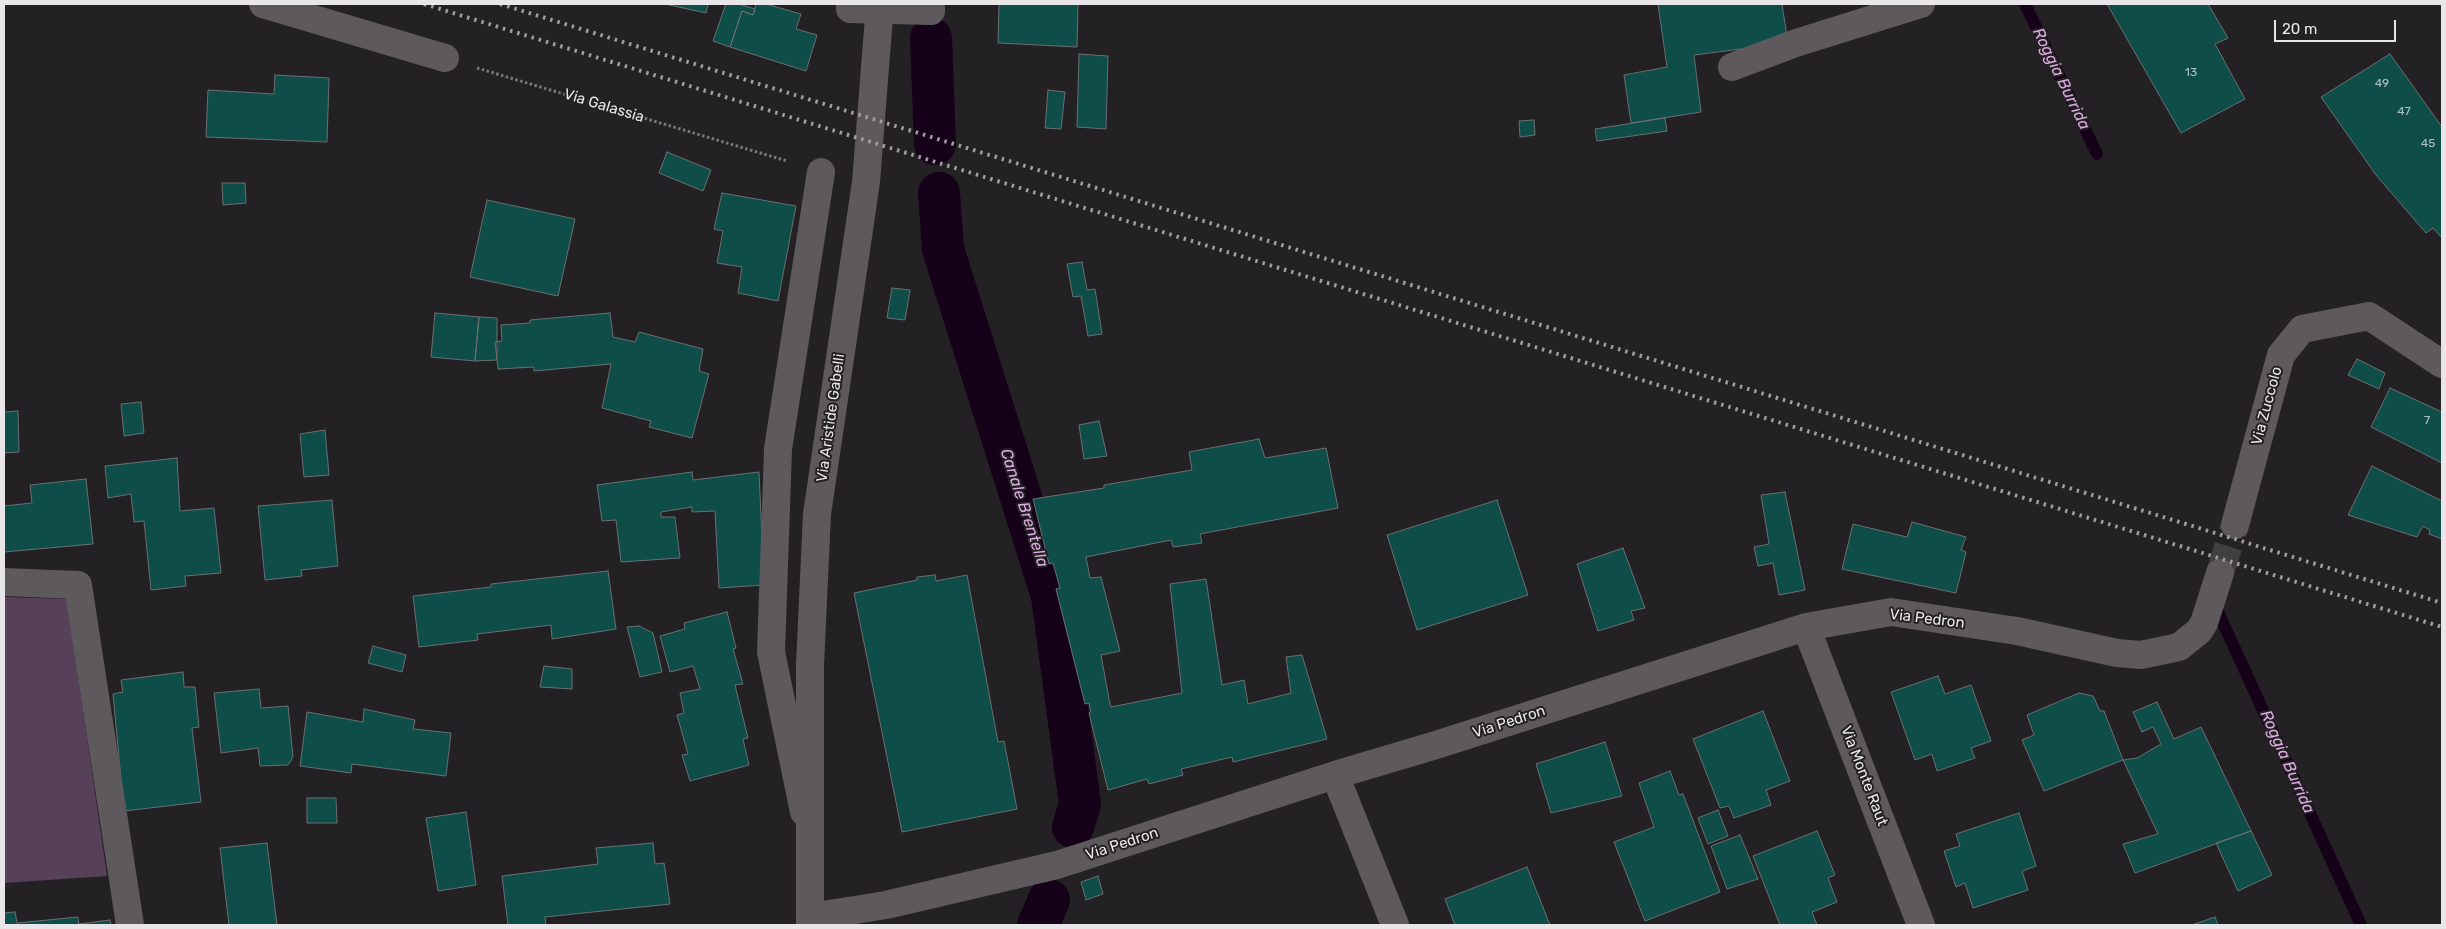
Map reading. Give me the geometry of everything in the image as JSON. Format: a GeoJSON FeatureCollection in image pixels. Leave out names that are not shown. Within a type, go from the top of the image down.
{"type":"FeatureCollection","features":[{"type":"Feature","properties":{"kind":"street"},"geometry":{"type":"LineString","coordinates":[[263,4],[446,58]]}},
{"type":"Feature","properties":{"kind":"street","name":"Via Aristide Gabelli"},"geometry":{"type":"LineString","coordinates":[[810,921],[808,833],[810,665],[817,514],[866,182],[880,4]]}},
{"type":"Feature","properties":{"kind":"street"},"geometry":{"type":"LineString","coordinates":[[1732,66],[1796,43],[1922,4]]}},
{"type":"Feature","properties":{"kind":"street"},"geometry":{"type":"LineString","coordinates":[[850,6],[927,7]]}},
{"type":"Feature","properties":{"kind":"street","name":"Via Aristide Gabelli"},"geometry":{"type":"LineString","coordinates":[[808,833],[771,652],[778,449],[821,172]]}},
{"type":"Feature","properties":{"kind":"street","name":"Via Zuccolo"},"geometry":{"type":"LineString","coordinates":[[2235,525],[2281,355],[2302,328],[2369,316],[2442,364]]}},
{"type":"Feature","properties":{"kind":"street","name":"Via Pedron"},"geometry":{"type":"LineString","coordinates":[[810,921],[1057,865],[1335,775],[1436,745],[1806,627],[1891,612],[2017,631],[2117,652],[2141,655],[2179,647],[2199,631],[2204,623],[2220,573]]}},
{"type":"Feature","properties":{"kind":"street"},"geometry":{"type":"LineString","coordinates":[[4,582],[78,585],[130,925]]}},
{"type":"Feature","properties":{"kind":"street","name":"Via Monte Raut"},"geometry":{"type":"LineString","coordinates":[[1806,627],[1921,925]]}},
{"type":"Feature","properties":{"kind":"street"},"geometry":{"type":"LineString","coordinates":[[1335,775],[1395,925]]}},
{"type":"Feature","properties":{"kind":"path","name":"Via Galassia"},"geometry":{"type":"LineString","coordinates":[[446,58],[821,172]]}},
{"type":"Feature","properties":{"kind":"shaded area"},"geometry":{"type":"Polygon","coordinates":[[[4,597],[67,599],[107,876],[4,883],[4,597]]]}},
{"type":"Feature","properties":{"kind":"building"},"geometry":{"type":"Polygon","coordinates":[[[665,4],[708,4],[706,13],[665,4]]]}},
{"type":"Feature","properties":{"kind":"building"},"geometry":{"type":"Polygon","coordinates":[[[726,4],[739,4],[755,9],[753,15],[742,11],[730,47],[713,41],[726,4]]]}},
{"type":"Feature","properties":{"kind":"building"},"geometry":{"type":"Polygon","coordinates":[[[756,4],[766,4],[801,14],[796,29],[817,35],[806,71],[730,47],[742,11],[753,15],[756,4]]]}},
{"type":"Feature","properties":{"kind":"building"},"geometry":{"type":"Polygon","coordinates":[[[999,4],[1078,4],[1077,47],[998,43],[999,4]]]}},
{"type":"Feature","properties":{"kind":"building"},"geometry":{"type":"Polygon","coordinates":[[[1658,4],[1782,4],[1788,43],[1694,55],[1701,112],[1631,123],[1624,75],[1667,67],[1658,4]]]}},
{"type":"Feature","properties":{"kind":"building"},"geometry":{"type":"Polygon","coordinates":[[[2107,4],[2208,4],[2228,38],[2215,44],[2245,99],[2181,133],[2107,4]]]}},
{"type":"Feature","properties":{"kind":"building"},"geometry":{"type":"Polygon","coordinates":[[[1079,54],[1108,56],[1106,129],[1077,127],[1079,54]]]}},
{"type":"Feature","properties":{"kind":"building"},"geometry":{"type":"Polygon","coordinates":[[[2390,54],[2442,127],[2442,238],[2433,228],[2426,233],[2376,175],[2321,97],[2390,54]]]}},
{"type":"Feature","properties":{"kind":"building"},"geometry":{"type":"Polygon","coordinates":[[[275,75],[329,78],[327,142],[206,137],[208,90],[274,94],[275,75]]]}},
{"type":"Feature","properties":{"kind":"building"},"geometry":{"type":"Polygon","coordinates":[[[1048,90],[1065,92],[1061,129],[1045,128],[1048,90]]]}},
{"type":"Feature","properties":{"kind":"building"},"geometry":{"type":"Polygon","coordinates":[[[1665,118],[1667,131],[1597,141],[1595,129],[1665,118]]]}},
{"type":"Feature","properties":{"kind":"building"},"geometry":{"type":"Polygon","coordinates":[[[1534,120],[1535,135],[1520,137],[1519,121],[1534,120]]]}},
{"type":"Feature","properties":{"kind":"building"},"geometry":{"type":"Polygon","coordinates":[[[667,152],[711,170],[703,191],[659,173],[667,152]]]}},
{"type":"Feature","properties":{"kind":"building"},"geometry":{"type":"Polygon","coordinates":[[[222,183],[245,183],[246,203],[223,205],[222,183]]]}},
{"type":"Feature","properties":{"kind":"building"},"geometry":{"type":"Polygon","coordinates":[[[722,193],[796,206],[778,301],[738,293],[742,267],[717,263],[723,231],[714,229],[722,193]]]}},
{"type":"Feature","properties":{"kind":"building"},"geometry":{"type":"Polygon","coordinates":[[[487,200],[575,219],[558,296],[470,277],[487,200]]]}},
{"type":"Feature","properties":{"kind":"building"},"geometry":{"type":"Polygon","coordinates":[[[1082,262],[1087,290],[1095,289],[1102,334],[1088,336],[1081,296],[1073,297],[1067,264],[1082,262]]]}},
{"type":"Feature","properties":{"kind":"building"},"geometry":{"type":"Polygon","coordinates":[[[892,288],[910,290],[905,320],[887,318],[892,288]]]}},
{"type":"Feature","properties":{"kind":"building"},"geometry":{"type":"Polygon","coordinates":[[[435,313],[479,317],[475,361],[431,357],[435,313]]]}},
{"type":"Feature","properties":{"kind":"building"},"geometry":{"type":"Polygon","coordinates":[[[610,313],[613,337],[635,342],[639,332],[703,349],[699,371],[709,374],[692,438],[649,427],[651,421],[602,408],[611,364],[534,371],[534,367],[498,369],[495,342],[502,341],[501,325],[530,323],[530,320],[610,313]]]}},
{"type":"Feature","properties":{"kind":"building"},"geometry":{"type":"Polygon","coordinates":[[[479,317],[497,318],[497,360],[475,361],[479,317]]]}},
{"type":"Feature","properties":{"kind":"building"},"geometry":{"type":"Polygon","coordinates":[[[2357,359],[2385,373],[2379,389],[2348,375],[2357,359]]]}},
{"type":"Feature","properties":{"kind":"building"},"geometry":{"type":"Polygon","coordinates":[[[2390,388],[2442,412],[2442,463],[2371,427],[2390,388]]]}},
{"type":"Feature","properties":{"kind":"building"},"geometry":{"type":"Polygon","coordinates":[[[141,402],[144,433],[124,436],[121,404],[141,402]]]}},
{"type":"Feature","properties":{"kind":"building"},"geometry":{"type":"Polygon","coordinates":[[[18,411],[19,452],[4,453],[4,412],[18,411]]]}},
{"type":"Feature","properties":{"kind":"building"},"geometry":{"type":"Polygon","coordinates":[[[1099,421],[1107,456],[1084,459],[1079,425],[1099,421]]]}},
{"type":"Feature","properties":{"kind":"building"},"geometry":{"type":"Polygon","coordinates":[[[325,430],[329,475],[304,477],[300,434],[325,430]]]}},
{"type":"Feature","properties":{"kind":"building"},"geometry":{"type":"Polygon","coordinates":[[[1259,439],[1265,458],[1326,448],[1338,508],[1200,534],[1202,543],[1173,547],[1171,540],[1086,557],[1090,578],[1101,577],[1120,651],[1101,655],[1109,699],[1111,707],[1182,693],[1170,584],[1206,579],[1222,685],[1244,680],[1248,704],[1291,693],[1286,657],[1302,655],[1327,739],[1233,762],[1232,757],[1181,769],[1183,775],[1149,784],[1147,779],[1108,790],[1089,713],[1091,712],[1089,703],[1085,704],[1056,589],[1060,588],[1053,563],[1049,564],[1033,499],[1104,488],[1104,485],[1192,470],[1189,452],[1259,439]]]}},
{"type":"Feature","properties":{"kind":"building"},"geometry":{"type":"Polygon","coordinates":[[[177,458],[180,511],[214,508],[221,573],[185,576],[186,586],[151,590],[144,521],[134,522],[131,494],[108,498],[105,466],[177,458]]]}},
{"type":"Feature","properties":{"kind":"building"},"geometry":{"type":"Polygon","coordinates":[[[2372,466],[2442,501],[2442,539],[2429,534],[2430,530],[2423,526],[2417,537],[2348,515],[2372,466]]]}},
{"type":"Feature","properties":{"kind":"building"},"geometry":{"type":"Polygon","coordinates":[[[692,472],[693,480],[759,472],[764,585],[719,588],[715,511],[692,512],[692,507],[661,512],[661,517],[675,517],[680,558],[621,562],[616,520],[602,521],[597,485],[692,472]]]}},
{"type":"Feature","properties":{"kind":"building"},"geometry":{"type":"Polygon","coordinates":[[[86,479],[93,544],[4,552],[4,506],[32,503],[30,485],[86,479]]]}},
{"type":"Feature","properties":{"kind":"building"},"geometry":{"type":"Polygon","coordinates":[[[1785,492],[1805,590],[1779,595],[1773,563],[1758,566],[1754,547],[1769,544],[1761,495],[1785,492]]]}},
{"type":"Feature","properties":{"kind":"building"},"geometry":{"type":"Polygon","coordinates":[[[332,500],[338,566],[301,570],[302,576],[265,580],[258,506],[332,500]]]}},
{"type":"Feature","properties":{"kind":"building"},"geometry":{"type":"Polygon","coordinates":[[[1497,500],[1528,595],[1417,630],[1387,535],[1497,500]]]}},
{"type":"Feature","properties":{"kind":"building"},"geometry":{"type":"Polygon","coordinates":[[[1912,522],[1966,537],[1961,550],[1966,552],[1956,593],[1842,569],[1853,524],[1907,537],[1912,522]]]}},
{"type":"Feature","properties":{"kind":"building"},"geometry":{"type":"Polygon","coordinates":[[[1623,548],[1645,608],[1631,611],[1634,620],[1598,631],[1577,564],[1623,548]]]}},
{"type":"Feature","properties":{"kind":"building"},"geometry":{"type":"Polygon","coordinates":[[[608,571],[616,629],[552,639],[551,625],[477,634],[478,640],[419,647],[413,596],[491,587],[491,584],[608,571]]]}},
{"type":"Feature","properties":{"kind":"building"},"geometry":{"type":"Polygon","coordinates":[[[935,575],[936,581],[967,575],[998,742],[1004,741],[1017,809],[902,832],[854,593],[917,580],[917,577],[935,575]]]}},
{"type":"Feature","properties":{"kind":"building"},"geometry":{"type":"Polygon","coordinates":[[[727,612],[736,648],[733,649],[743,684],[735,685],[748,738],[743,739],[749,765],[690,781],[682,755],[688,754],[677,715],[684,713],[680,693],[700,689],[693,666],[670,672],[660,636],[685,629],[684,623],[727,612]]]}},
{"type":"Feature","properties":{"kind":"building"},"geometry":{"type":"Polygon","coordinates":[[[639,626],[653,633],[662,672],[640,677],[627,627],[639,626]]]}},
{"type":"Feature","properties":{"kind":"building"},"geometry":{"type":"Polygon","coordinates":[[[373,646],[406,655],[402,672],[368,663],[373,646]]]}},
{"type":"Feature","properties":{"kind":"building"},"geometry":{"type":"Polygon","coordinates":[[[544,666],[572,669],[572,689],[540,687],[544,666]]]}},
{"type":"Feature","properties":{"kind":"building"},"geometry":{"type":"Polygon","coordinates":[[[183,672],[184,687],[195,687],[199,727],[192,728],[201,802],[124,811],[113,694],[123,692],[121,680],[183,672]]]}},
{"type":"Feature","properties":{"kind":"building"},"geometry":{"type":"Polygon","coordinates":[[[1938,676],[1945,694],[1971,685],[1991,741],[1971,748],[1975,758],[1937,771],[1932,754],[1915,760],[1891,692],[1938,676]]]}},
{"type":"Feature","properties":{"kind":"building"},"geometry":{"type":"Polygon","coordinates":[[[259,689],[261,708],[288,706],[293,757],[288,765],[260,766],[258,748],[221,753],[214,693],[259,689]]]}},
{"type":"Feature","properties":{"kind":"building"},"geometry":{"type":"Polygon","coordinates":[[[2079,693],[2093,696],[2100,711],[2104,711],[2123,760],[2044,791],[2022,740],[2034,735],[2027,715],[2079,693]]]}},
{"type":"Feature","properties":{"kind":"building"},"geometry":{"type":"Polygon","coordinates":[[[2157,702],[2174,739],[2201,727],[2251,831],[2135,873],[2123,844],[2158,834],[2123,760],[2137,758],[2161,744],[2153,727],[2142,732],[2133,712],[2157,702]]]}},
{"type":"Feature","properties":{"kind":"building"},"geometry":{"type":"Polygon","coordinates":[[[364,709],[415,720],[413,729],[451,733],[446,776],[352,764],[351,773],[300,766],[307,712],[363,722],[364,709]]]}},
{"type":"Feature","properties":{"kind":"building"},"geometry":{"type":"Polygon","coordinates":[[[1763,711],[1790,781],[1766,790],[1771,805],[1734,818],[1729,806],[1720,808],[1693,739],[1763,711]]]}},
{"type":"Feature","properties":{"kind":"building"},"geometry":{"type":"Polygon","coordinates":[[[1605,742],[1622,796],[1551,813],[1536,764],[1605,742]]]}},
{"type":"Feature","properties":{"kind":"building"},"geometry":{"type":"Polygon","coordinates":[[[1670,771],[1679,795],[1683,794],[1720,892],[1645,921],[1614,842],[1654,827],[1639,783],[1670,771]]]}},
{"type":"Feature","properties":{"kind":"building"},"geometry":{"type":"Polygon","coordinates":[[[307,798],[336,798],[337,823],[307,823],[307,798]]]}},
{"type":"Feature","properties":{"kind":"building"},"geometry":{"type":"Polygon","coordinates":[[[1718,810],[1728,836],[1708,844],[1698,818],[1718,810]]]}},
{"type":"Feature","properties":{"kind":"building"},"geometry":{"type":"Polygon","coordinates":[[[466,812],[476,885],[438,891],[426,818],[466,812]]]}},
{"type":"Feature","properties":{"kind":"building"},"geometry":{"type":"Polygon","coordinates":[[[2019,813],[2036,866],[2022,871],[2028,890],[1973,908],[1965,883],[1956,887],[1944,851],[1960,846],[1956,834],[2019,813]]]}},
{"type":"Feature","properties":{"kind":"building"},"geometry":{"type":"Polygon","coordinates":[[[1817,831],[1835,875],[1828,878],[1837,902],[1812,912],[1817,925],[1780,925],[1753,856],[1817,831]]]}},
{"type":"Feature","properties":{"kind":"building"},"geometry":{"type":"Polygon","coordinates":[[[2251,831],[2272,875],[2238,891],[2216,843],[2251,831]]]}},
{"type":"Feature","properties":{"kind":"building"},"geometry":{"type":"Polygon","coordinates":[[[1740,835],[1758,879],[1727,889],[1711,846],[1740,835]]]}},
{"type":"Feature","properties":{"kind":"building"},"geometry":{"type":"Polygon","coordinates":[[[267,843],[277,925],[229,925],[220,848],[267,843]]]}},
{"type":"Feature","properties":{"kind":"building"},"geometry":{"type":"Polygon","coordinates":[[[653,843],[655,864],[664,863],[670,904],[545,917],[546,925],[508,925],[502,876],[598,864],[596,848],[653,843]]]}},
{"type":"Feature","properties":{"kind":"building"},"geometry":{"type":"Polygon","coordinates":[[[1527,867],[1550,925],[1455,925],[1445,899],[1527,867]]]}},
{"type":"Feature","properties":{"kind":"building"},"geometry":{"type":"Polygon","coordinates":[[[1098,876],[1103,894],[1086,900],[1081,882],[1098,876]]]}},
{"type":"Feature","properties":{"kind":"building"},"geometry":{"type":"Polygon","coordinates":[[[15,912],[17,923],[78,917],[79,925],[4,925],[4,913],[15,912]]]}},
{"type":"Feature","properties":{"kind":"building"},"geometry":{"type":"Polygon","coordinates":[[[2215,917],[2218,925],[2192,925],[2215,917]]]}},
{"type":"Feature","properties":{"kind":"building"},"geometry":{"type":"Polygon","coordinates":[[[110,920],[111,925],[79,925],[79,924],[110,920]]]}},
{"type":"Feature","properties":{"kind":"waterway","name":"Roggia Burrida"},"geometry":{"type":"LineString","coordinates":[[2025,4],[2097,154]]}},
{"type":"Feature","properties":{"kind":"waterway","name":"Canale Brentella"},"geometry":{"type":"LineString","coordinates":[[931,38],[935,144]]}},
{"type":"Feature","properties":{"kind":"waterway","name":"Canale Brentella"},"geometry":{"type":"LineString","coordinates":[[939,193],[943,249],[1052,596],[1080,804],[1073,827]]}},
{"type":"Feature","properties":{"kind":"waterway","name":"Roggia Burrida"},"geometry":{"type":"LineString","coordinates":[[2214,603],[2361,925]]}},
{"type":"Feature","properties":{"kind":"waterway","name":"Canale Brentella"},"geometry":{"type":"LineString","coordinates":[[1038,925],[1049,900]]}},
{"type":"Feature","properties":{"kind":"tunnel"},"geometry":{"type":"LineString","coordinates":[[2220,573],[2235,525]]}},
{"type":"Feature","properties":{"kind":"railway"},"geometry":{"type":"LineString","coordinates":[[424,4],[2442,627]]}},
{"type":"Feature","properties":{"kind":"railway"},"geometry":{"type":"LineString","coordinates":[[500,4],[2442,603]]}}]}
